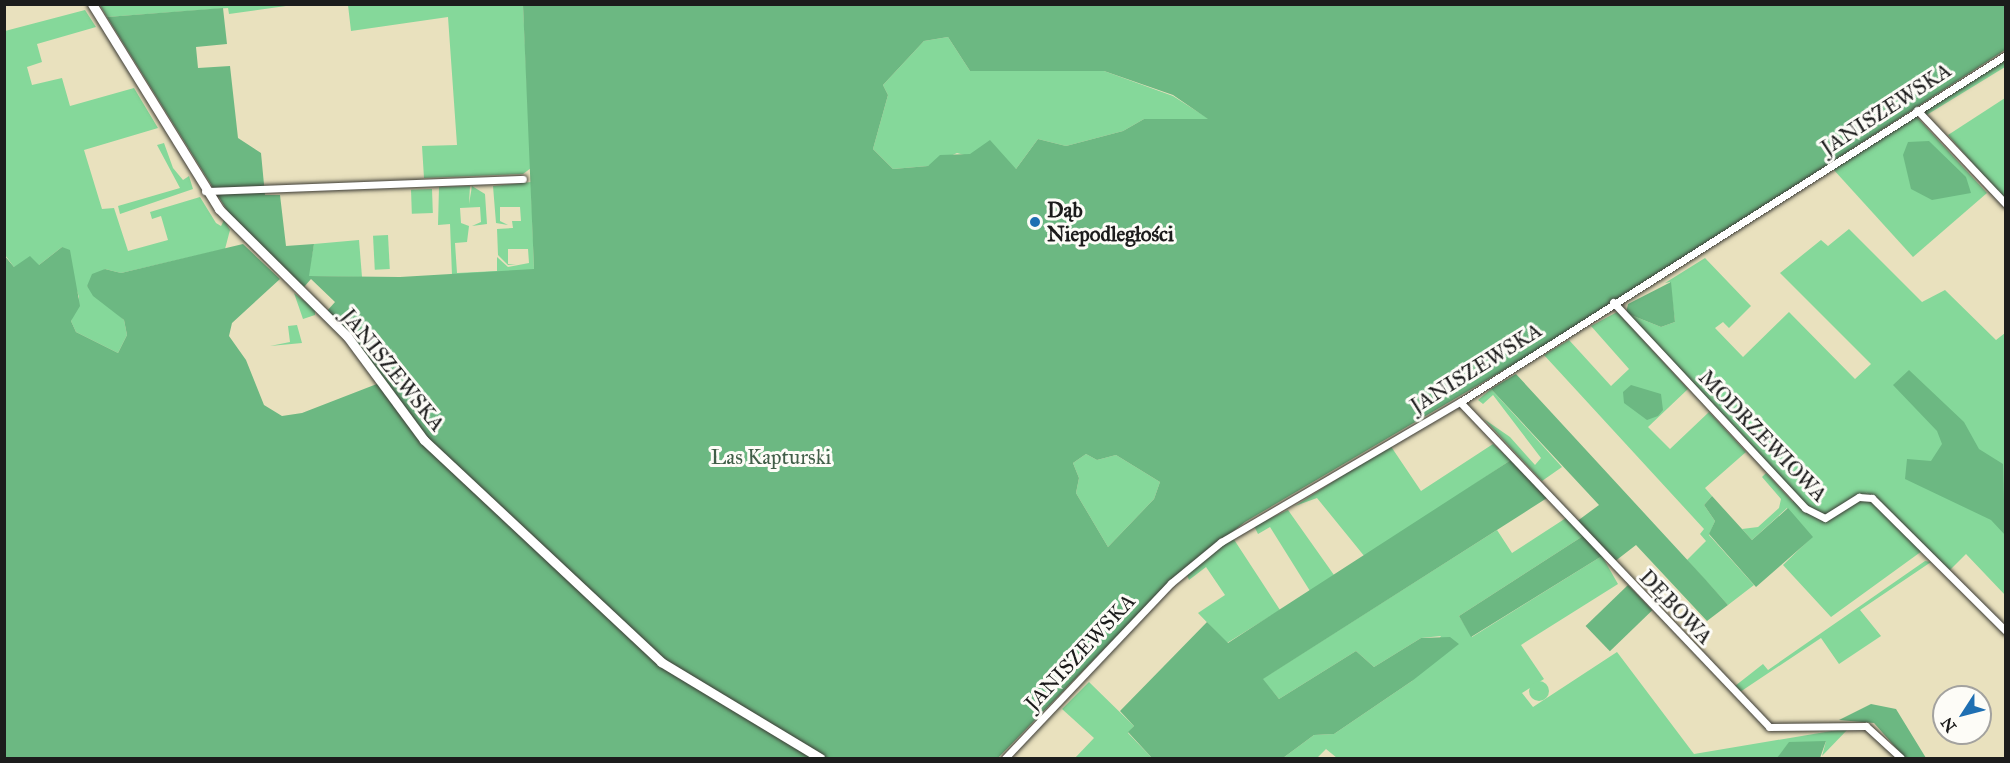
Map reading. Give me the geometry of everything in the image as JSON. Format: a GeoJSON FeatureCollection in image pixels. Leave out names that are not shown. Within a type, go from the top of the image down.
{"type":"FeatureCollection","features":[{"type":"Feature","properties":{"kind":"street","name":"JANISZEWSKA"},"geometry":{"type":"LineString","coordinates":[[92,4],[205,191],[247,242],[347,336],[424,440],[635,640],[678,673],[820,759]]}},
{"type":"Feature","properties":{"kind":"street","name":"JANISZEWSKA"},"geometry":{"type":"LineString","coordinates":[[1005,759],[1199,558],[1460,402],[1613,302],[2006,55]]}},
{"type":"Feature","properties":{"kind":"street"},"geometry":{"type":"LineString","coordinates":[[1917,110],[2006,204]]}},
{"type":"Feature","properties":{"kind":"street"},"geometry":{"type":"LineString","coordinates":[[205,191],[523,179]]}},
{"type":"Feature","properties":{"kind":"street","name":"MODRZEWIOWA"},"geometry":{"type":"LineString","coordinates":[[1613,302],[1804,508],[1825,518],[1859,497],[1872,498],[2006,631]]}},
{"type":"Feature","properties":{"kind":"street","name":"DĘBOWA"},"geometry":{"type":"LineString","coordinates":[[1460,402],[1769,727],[1866,726],[1900,759]]}},
{"type":"Feature","properties":{"kind":"green space"},"geometry":{"type":"Polygon","coordinates":[[[100,5],[293,5],[229,14],[228,8],[107,17],[100,5]]]}},
{"type":"Feature","properties":{"kind":"green space"},"geometry":{"type":"Polygon","coordinates":[[[348,5],[523,5],[531,168],[523,174],[424,178],[422,146],[457,145],[448,17],[351,31],[348,5]]]}},
{"type":"Feature","properties":{"kind":"green space","name":"Las Kapturski"},"geometry":{"type":"Polygon","coordinates":[[[523,5],[2005,5],[2005,50],[1572,330],[1245,522],[1172,579],[998,758],[5,758],[4,255],[14,267],[30,256],[39,265],[62,247],[70,250],[80,306],[71,321],[76,332],[118,353],[127,335],[124,320],[93,296],[87,286],[92,274],[105,269],[121,273],[243,244],[280,279],[232,323],[229,336],[246,360],[264,405],[282,416],[302,413],[382,382],[327,311],[335,302],[311,279],[304,287],[230,215],[107,17],[223,8],[227,44],[196,47],[198,68],[230,66],[238,138],[261,153],[265,195],[280,195],[286,246],[314,244],[309,276],[400,277],[534,269],[523,5]],[[948,37],[924,41],[883,85],[888,95],[873,149],[893,169],[928,166],[940,155],[970,154],[990,140],[1016,169],[1038,139],[1066,146],[1123,131],[1144,119],[1208,119],[1173,95],[1104,71],[970,71],[948,37]],[[1086,454],[1073,463],[1079,478],[1076,493],[1108,547],[1154,499],[1160,482],[1116,455],[1097,460],[1086,454]]]}},
{"type":"Feature","properties":{"kind":"green space"},"geometry":{"type":"Polygon","coordinates":[[[85,10],[96,27],[37,44],[42,62],[27,67],[32,85],[62,78],[70,106],[134,88],[158,128],[84,150],[102,209],[114,208],[128,251],[168,240],[161,216],[152,219],[150,212],[200,197],[216,223],[221,226],[224,220],[230,230],[225,249],[121,273],[105,269],[87,286],[124,320],[127,335],[118,353],[76,332],[71,321],[79,297],[62,247],[39,265],[14,267],[5,255],[5,31],[85,10]]]}},
{"type":"Feature","properties":{"kind":"green space"},"geometry":{"type":"Polygon","coordinates":[[[948,37],[970,71],[1104,71],[1173,96],[1209,119],[1144,119],[1123,131],[1066,146],[1038,139],[1016,169],[957,153],[928,166],[893,169],[873,149],[888,95],[883,85],[924,41],[948,37]]]}},
{"type":"Feature","properties":{"kind":"green space"},"geometry":{"type":"Polygon","coordinates":[[[2005,57],[2005,67],[1925,116],[1924,109],[2005,57]]]}},
{"type":"Feature","properties":{"kind":"green space"},"geometry":{"type":"Polygon","coordinates":[[[2005,98],[2005,200],[1948,135],[2005,98]]]}},
{"type":"Feature","properties":{"kind":"green space"},"geometry":{"type":"Polygon","coordinates":[[[1915,115],[1987,193],[1913,257],[1833,169],[1915,115]]]}},
{"type":"Feature","properties":{"kind":"green space"},"geometry":{"type":"Polygon","coordinates":[[[1929,141],[1966,177],[1971,193],[1932,200],[1911,189],[1903,155],[1908,142],[1929,141]]]}},
{"type":"Feature","properties":{"kind":"green space"},"geometry":{"type":"Polygon","coordinates":[[[164,143],[173,168],[183,180],[189,176],[193,189],[120,214],[118,206],[180,188],[157,145],[164,143]]]}},
{"type":"Feature","properties":{"kind":"green space"},"geometry":{"type":"Polygon","coordinates":[[[531,182],[534,270],[452,275],[450,224],[438,225],[439,187],[470,186],[469,204],[472,186],[485,194],[487,224],[472,226],[481,222],[480,207],[460,208],[461,223],[469,226],[467,242],[455,243],[457,273],[497,271],[497,257],[508,267],[529,263],[528,249],[508,249],[508,264],[516,265],[508,265],[498,255],[497,229],[513,228],[512,221],[521,221],[520,207],[500,207],[500,221],[508,225],[496,223],[493,186],[531,182]]]}},
{"type":"Feature","properties":{"kind":"green space"},"geometry":{"type":"Polygon","coordinates":[[[432,189],[433,213],[412,214],[411,190],[432,189]]]}},
{"type":"Feature","properties":{"kind":"green space"},"geometry":{"type":"Polygon","coordinates":[[[1849,229],[1922,302],[1945,290],[1996,340],[2005,333],[2005,595],[1966,554],[1950,570],[1865,491],[1922,551],[1831,617],[1783,565],[1812,537],[1787,508],[1752,540],[1742,529],[1758,527],[1779,508],[1781,499],[1762,477],[1766,473],[1793,502],[1793,491],[1626,313],[1661,327],[1675,322],[1670,282],[1665,283],[1705,258],[1751,306],[1729,328],[1723,322],[1715,328],[1743,357],[1789,312],[1855,379],[1871,364],[1780,273],[1821,240],[1828,246],[1849,229]]]}},
{"type":"Feature","properties":{"kind":"green space"},"geometry":{"type":"Polygon","coordinates":[[[388,235],[390,269],[375,270],[373,236],[388,235]]]}},
{"type":"Feature","properties":{"kind":"green space"},"geometry":{"type":"Polygon","coordinates":[[[359,240],[362,277],[308,276],[314,244],[359,240]]]}},
{"type":"Feature","properties":{"kind":"green space"},"geometry":{"type":"Polygon","coordinates":[[[1671,282],[1675,322],[1661,327],[1626,313],[1628,304],[1671,282]]]}},
{"type":"Feature","properties":{"kind":"green space"},"geometry":{"type":"Polygon","coordinates":[[[294,293],[315,309],[315,315],[303,319],[294,293]]]}},
{"type":"Feature","properties":{"kind":"green space"},"geometry":{"type":"Polygon","coordinates":[[[1617,312],[1688,389],[1648,427],[1670,449],[1709,412],[1746,452],[1705,488],[1712,496],[1704,505],[1715,521],[1709,535],[1754,585],[1728,605],[1687,560],[1706,541],[1700,534],[1704,529],[1544,355],[1569,340],[1611,386],[1629,369],[1591,326],[1617,312]]]}},
{"type":"Feature","properties":{"kind":"green space"},"geometry":{"type":"Polygon","coordinates":[[[297,325],[302,343],[270,346],[290,342],[288,326],[297,325]]]}},
{"type":"Feature","properties":{"kind":"green space"},"geometry":{"type":"Polygon","coordinates":[[[1909,370],[1964,422],[1979,449],[2003,464],[2005,535],[1991,520],[1905,479],[1907,459],[1931,461],[1942,444],[1937,431],[1893,385],[1909,370]]]}},
{"type":"Feature","properties":{"kind":"green space"},"geometry":{"type":"Polygon","coordinates":[[[1516,374],[1728,605],[1707,621],[1636,545],[1614,562],[1576,522],[1599,505],[1491,389],[1516,374]]]}},
{"type":"Feature","properties":{"kind":"green space"},"geometry":{"type":"Polygon","coordinates":[[[1631,385],[1661,394],[1663,410],[1658,416],[1647,420],[1624,403],[1623,392],[1631,385]]]}},
{"type":"Feature","properties":{"kind":"green space"},"geometry":{"type":"Polygon","coordinates":[[[1491,389],[1562,467],[1542,481],[1484,419],[1510,437],[1535,465],[1541,458],[1493,395],[1483,404],[1478,400],[1491,389]]]}},
{"type":"Feature","properties":{"kind":"green space"},"geometry":{"type":"Polygon","coordinates":[[[1493,444],[1511,460],[1365,557],[1317,498],[1295,506],[1390,445],[1421,491],[1493,444]]]}},
{"type":"Feature","properties":{"kind":"green space"},"geometry":{"type":"Polygon","coordinates":[[[1086,454],[1097,460],[1116,455],[1160,482],[1154,499],[1108,547],[1076,493],[1079,478],[1073,463],[1086,454]]]}},
{"type":"Feature","properties":{"kind":"green space"},"geometry":{"type":"Polygon","coordinates":[[[1511,460],[1547,498],[1263,679],[1279,699],[1356,651],[1374,667],[1421,638],[1450,637],[1459,644],[1412,681],[1334,734],[1314,735],[1283,758],[1152,758],[1128,732],[1134,726],[1120,711],[1207,622],[1228,643],[1511,460]]]}},
{"type":"Feature","properties":{"kind":"green space"},"geometry":{"type":"Polygon","coordinates":[[[1712,496],[1752,540],[1788,508],[1813,537],[1756,587],[1709,534],[1715,521],[1704,505],[1712,496]]]}},
{"type":"Feature","properties":{"kind":"green space"},"geometry":{"type":"Polygon","coordinates":[[[1288,510],[1334,575],[1310,591],[1270,527],[1258,534],[1254,526],[1288,510]]]}},
{"type":"Feature","properties":{"kind":"green space"},"geometry":{"type":"Polygon","coordinates":[[[1566,518],[1583,536],[1459,616],[1472,637],[1602,556],[1618,584],[1521,645],[1544,679],[1522,693],[1533,707],[1617,652],[1694,754],[1849,728],[1822,756],[1826,741],[1777,758],[1337,758],[1326,749],[1317,758],[1283,758],[1314,735],[1334,734],[1412,681],[1441,636],[1421,638],[1374,667],[1356,651],[1279,699],[1262,679],[1497,530],[1512,553],[1566,518]]]}},
{"type":"Feature","properties":{"kind":"green space"},"geometry":{"type":"Polygon","coordinates":[[[1583,536],[1602,556],[1471,637],[1459,616],[1583,536]]]}},
{"type":"Feature","properties":{"kind":"green space"},"geometry":{"type":"Polygon","coordinates":[[[1233,538],[1280,610],[1227,643],[1198,613],[1225,595],[1206,567],[1189,580],[1186,573],[1233,538]]]}},
{"type":"Feature","properties":{"kind":"green space"},"geometry":{"type":"Polygon","coordinates":[[[1925,561],[1931,562],[1860,610],[1881,636],[1839,664],[1821,638],[1740,692],[1735,686],[1763,664],[1768,670],[1925,561]]]}},
{"type":"Feature","properties":{"kind":"green space"},"geometry":{"type":"Polygon","coordinates":[[[1628,585],[1652,610],[1610,651],[1586,626],[1628,585]]]}},
{"type":"Feature","properties":{"kind":"green space"},"geometry":{"type":"Polygon","coordinates":[[[1539,681],[1546,684],[1549,691],[1546,698],[1539,701],[1532,698],[1529,691],[1532,684],[1539,681]]]}},
{"type":"Feature","properties":{"kind":"green space"},"geometry":{"type":"Polygon","coordinates":[[[1089,682],[1134,726],[1128,733],[1152,758],[1075,758],[1094,738],[1062,709],[1089,682]]]}},
{"type":"Feature","properties":{"kind":"green space"},"geometry":{"type":"Polygon","coordinates":[[[1871,704],[1896,709],[1926,758],[1905,758],[1874,723],[1839,720],[1871,704]]]}},
{"type":"Feature","properties":{"kind":"green space"},"geometry":{"type":"Polygon","coordinates":[[[1826,741],[1820,758],[1777,758],[1789,742],[1826,741]]]}},
{"type":"Feature","properties":{"kind":"place","name":"Dąb Niepodległości"},"geometry":{"type":"Point","coordinates":[1035,222]}}]}
